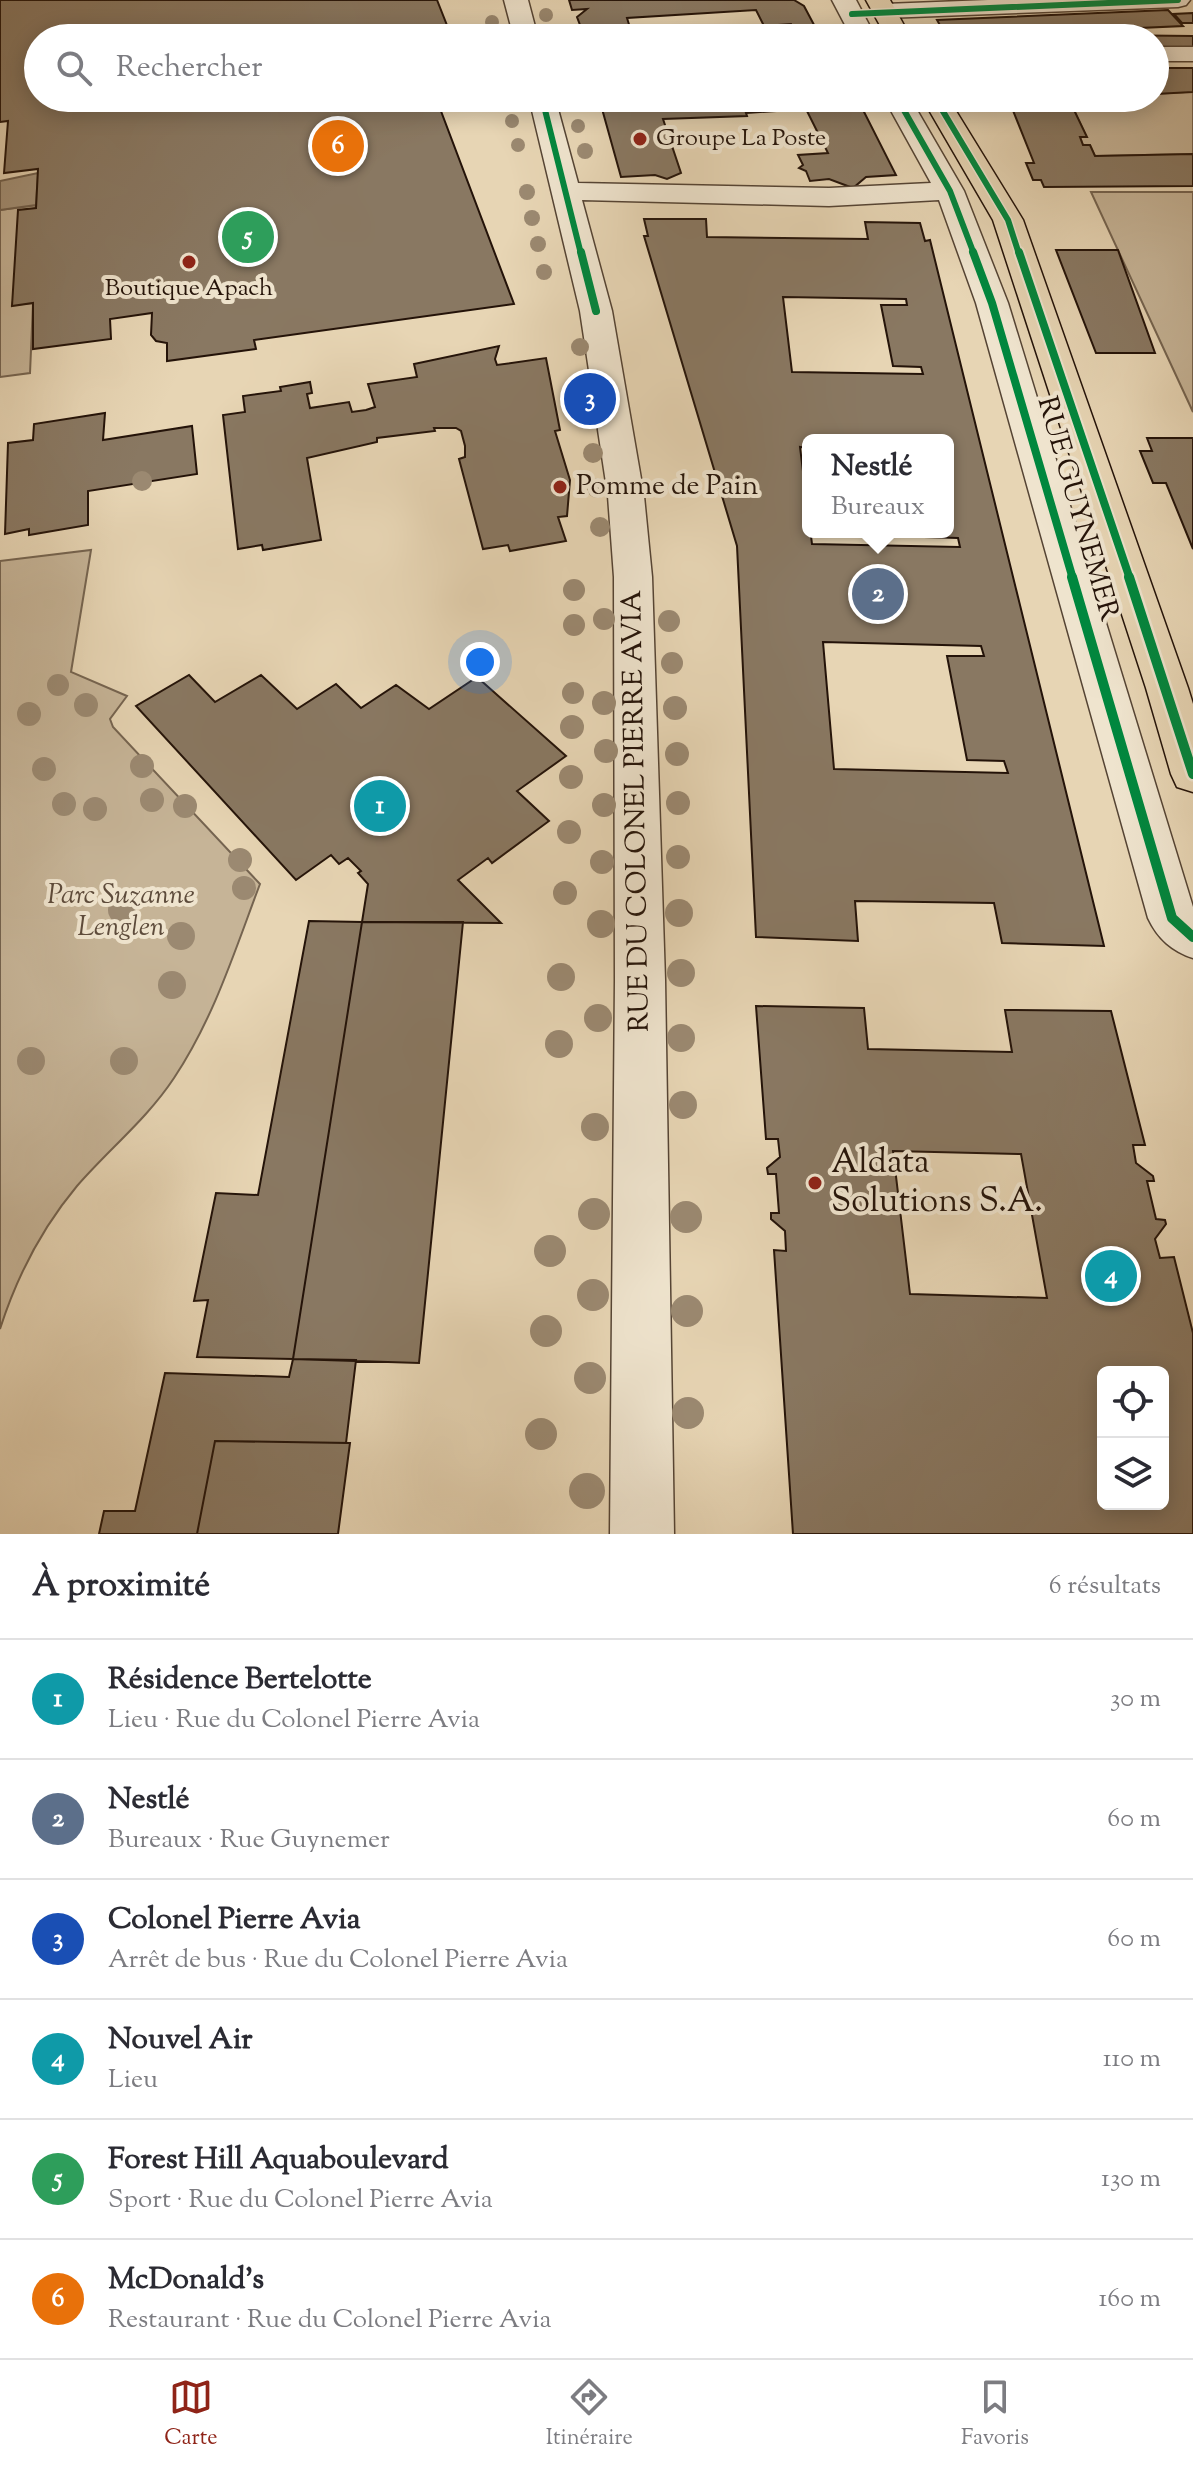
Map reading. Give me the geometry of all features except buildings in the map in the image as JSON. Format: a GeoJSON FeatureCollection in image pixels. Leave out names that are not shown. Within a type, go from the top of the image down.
{"type":"FeatureCollection","features":[{"type":"Feature","properties":{"kind":"main road"},"geometry":{"type":"LineString","coordinates":[[882,6],[892,24]]}},
{"type":"Feature","properties":{"kind":"main road","name":"RUE GUYNEMER"},"geometry":{"type":"LineString","coordinates":[[943,112],[1008,220],[1083,442],[1180,690],[1193,774]]}},
{"type":"Feature","properties":{"kind":"street"},"geometry":{"type":"LineString","coordinates":[[516,0],[522,24]]}},
{"type":"Feature","properties":{"kind":"street"},"geometry":{"type":"LineString","coordinates":[[844,0],[857,24]]}},
{"type":"Feature","properties":{"kind":"street"},"geometry":{"type":"LineString","coordinates":[[882,6],[1178,0]]}},
{"type":"Feature","properties":{"kind":"street"},"geometry":{"type":"LineString","coordinates":[[1169,54],[1193,54]]}},
{"type":"Feature","properties":{"kind":"street","name":"RUE DU COLONEL PIERRE AVIA"},"geometry":{"type":"LineString","coordinates":[[546,112],[596,311],[626,496],[633,577],[640,980],[642,1534]]}},
{"type":"Feature","properties":{"kind":"street","name":"RUE GUYNEMER"},"geometry":{"type":"LineString","coordinates":[[905,112],[950,191],[992,303],[1172,918],[1193,937]]}},
{"type":"Feature","properties":{"kind":"street"},"geometry":{"type":"LineString","coordinates":[[567,191],[829,197],[950,191]]}},
{"type":"Feature","properties":{"kind":"street"},"geometry":{"type":"LineString","coordinates":[[1033,445],[1083,442]]}},
{"type":"Feature","properties":{"kind":"green space"},"geometry":{"type":"Polygon","coordinates":[[[1193,92],[1193,154],[1095,156],[1090,145],[1083,145],[1080,137],[1086,136],[1075,112],[1169,112],[1169,93],[1193,92]]]}},
{"type":"Feature","properties":{"kind":"green space"},"geometry":{"type":"Polygon","coordinates":[[[1091,192],[1193,192],[1193,412],[1091,192]]]}},
{"type":"Feature","properties":{"kind":"green space"},"geometry":{"type":"Polygon","coordinates":[[[36,205],[12,305],[33,303],[30,373],[0,377],[0,210],[36,205]]]}},
{"type":"Feature","properties":{"kind":"green space","name":"Parc Suzanne Lenglen"},"geometry":{"type":"Polygon","coordinates":[[[91,550],[71,672],[127,696],[110,719],[113,727],[260,884],[223,983],[188,1055],[152,1107],[77,1186],[52,1219],[22,1272],[0,1329],[0,561],[91,550]]]}},
{"type":"Feature","properties":{"kind":"shaded area"},"geometry":{"type":"Polygon","coordinates":[[[38,173],[36,205],[0,210],[0,181],[38,173]]]}},
{"type":"Feature","properties":{"kind":"cycle path"},"geometry":{"type":"LineString","coordinates":[[852,14],[1178,0]]}},
{"type":"Feature","properties":{"kind":"cycle path"},"geometry":{"type":"LineString","coordinates":[[546,112],[596,311]]}},
{"type":"Feature","properties":{"kind":"cycle path"},"geometry":{"type":"LineString","coordinates":[[905,112],[950,191],[992,303],[1172,918],[1193,937]]}},
{"type":"Feature","properties":{"kind":"cycle path"},"geometry":{"type":"LineString","coordinates":[[943,112],[1008,220],[1167,688],[1193,774]]}},
{"type":"Feature","properties":{"kind":"place","name":"Groupe La Poste"},"geometry":{"type":"Point","coordinates":[640,139]}},
{"type":"Feature","properties":{"kind":"place","name":"McDonald's"},"geometry":{"type":"Point","coordinates":[338,146]}},
{"type":"Feature","properties":{"kind":"place","name":"Forest Hill Aquaboulevard"},"geometry":{"type":"Point","coordinates":[248,237]}},
{"type":"Feature","properties":{"kind":"place","name":"Boutique Apach"},"geometry":{"type":"Point","coordinates":[189,262]}},
{"type":"Feature","properties":{"kind":"place","name":"Colonel Pierre Avia"},"geometry":{"type":"Point","coordinates":[590,399]}},
{"type":"Feature","properties":{"kind":"place","name":"Pomme de Pain"},"geometry":{"type":"Point","coordinates":[560,487]}},
{"type":"Feature","properties":{"kind":"place","name":"Nestlé"},"geometry":{"type":"Point","coordinates":[878,594]}},
{"type":"Feature","properties":{"kind":"place","name":"Résidence Bertelotte"},"geometry":{"type":"Point","coordinates":[380,806]}},
{"type":"Feature","properties":{"kind":"place","name":"Aldata Solutions S.A."},"geometry":{"type":"Point","coordinates":[815,1183]}},
{"type":"Feature","properties":{"kind":"place","name":"Nouvel Air"},"geometry":{"type":"Point","coordinates":[1111,1276]}}]}
